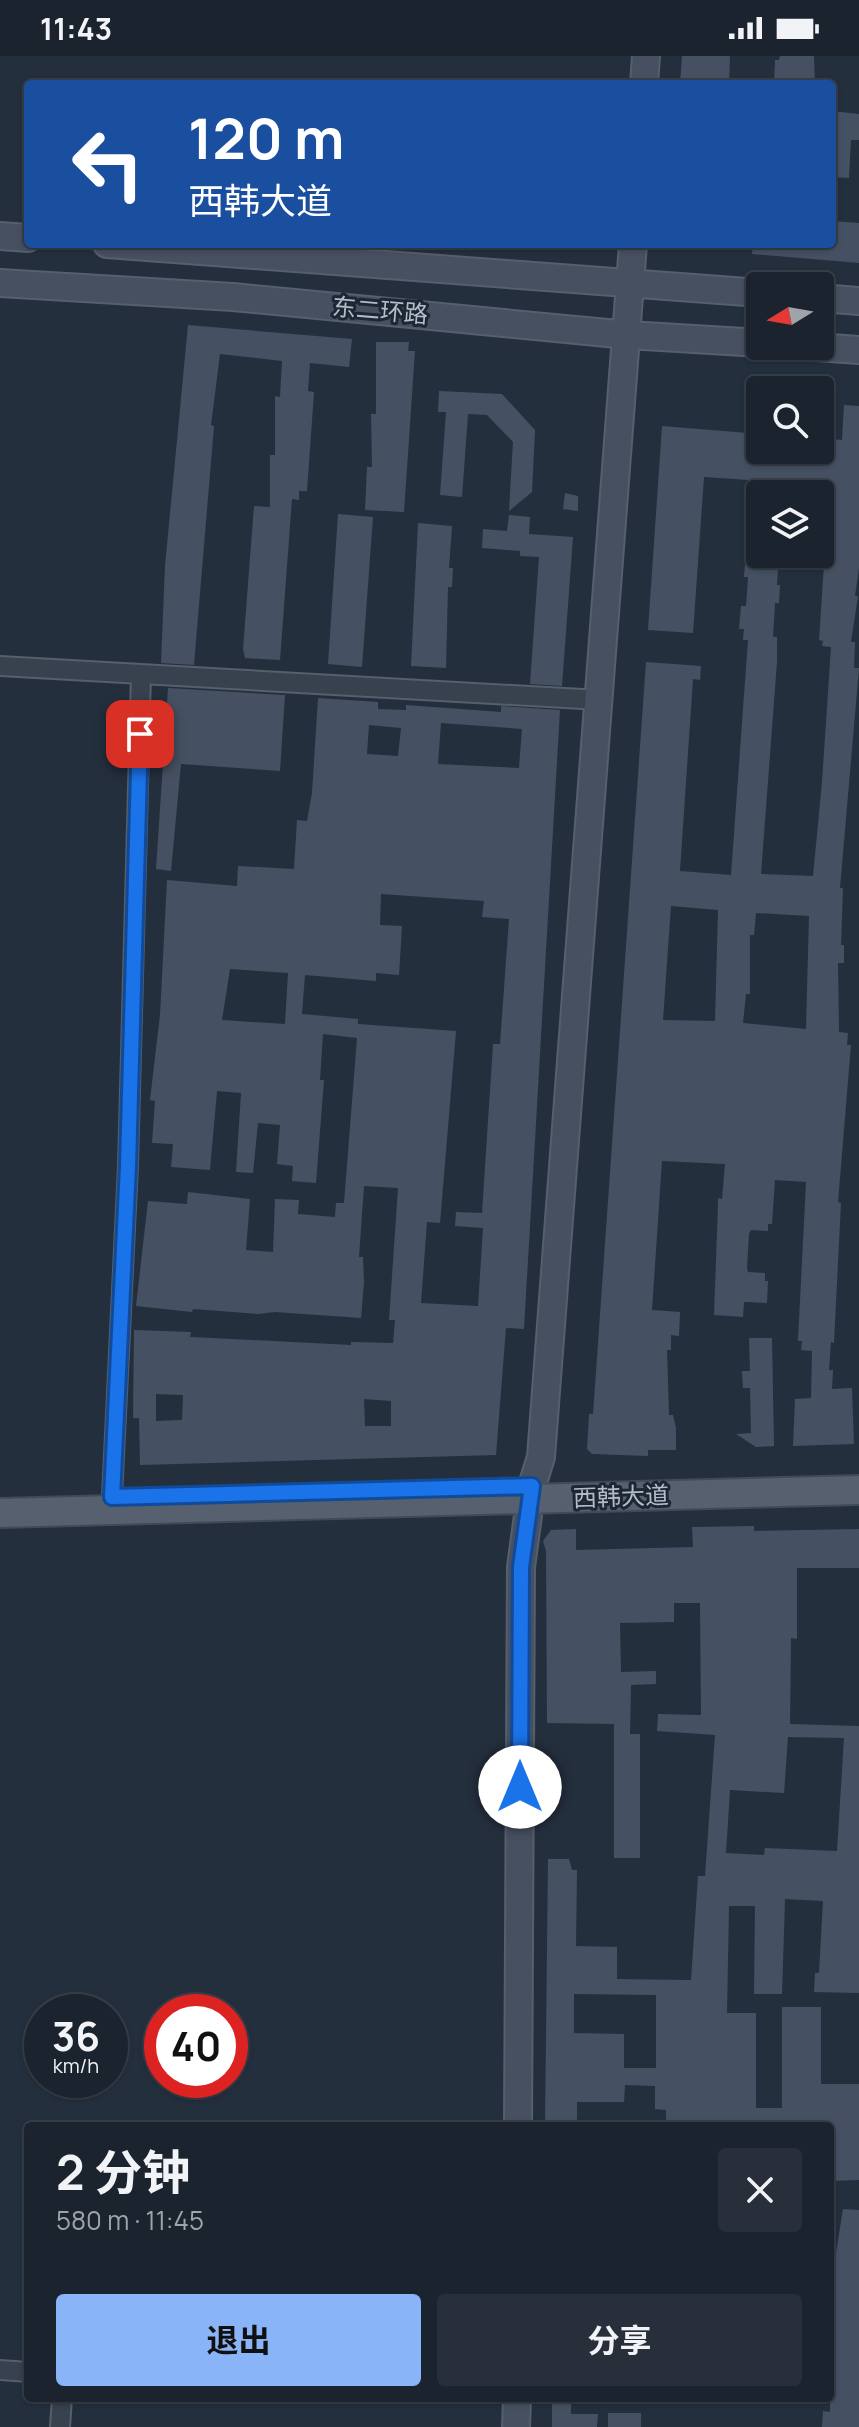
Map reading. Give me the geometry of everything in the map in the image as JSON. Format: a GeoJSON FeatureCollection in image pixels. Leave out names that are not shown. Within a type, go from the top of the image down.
{"type":"FeatureCollection","features":[{"type":"Feature","properties":{"kind":"main road","name":"西韩大道"},"geometry":{"type":"LineString","coordinates":[[0,1513],[532,1493],[859,1476]]}},
{"type":"Feature","properties":{"kind":"main road","name":"西韩大道"},"geometry":{"type":"LineString","coordinates":[[0,1499],[859,1490]]}},
{"type":"Feature","properties":{"kind":"street"},"geometry":{"type":"LineString","coordinates":[[644,80],[646,56]]}},
{"type":"Feature","properties":{"kind":"street"},"geometry":{"type":"LineString","coordinates":[[0,236],[24,238]]}},
{"type":"Feature","properties":{"kind":"street","name":"东二环路"},"geometry":{"type":"LineString","coordinates":[[161,248],[746,292]]}},
{"type":"Feature","properties":{"kind":"street"},"geometry":{"type":"LineString","coordinates":[[518,2122],[521,1567],[532,1493],[541,1457],[633,248]]}},
{"type":"Feature","properties":{"kind":"street","name":"东二环路"},"geometry":{"type":"LineString","coordinates":[[0,283],[233,297],[628,335],[746,342]]}},
{"type":"Feature","properties":{"kind":"street"},"geometry":{"type":"LineString","coordinates":[[834,299],[859,301]]}},
{"type":"Feature","properties":{"kind":"street"},"geometry":{"type":"LineString","coordinates":[[834,348],[859,350]]}},
{"type":"Feature","properties":{"kind":"street"},"geometry":{"type":"LineString","coordinates":[[0,666],[600,700]]}},
{"type":"Feature","properties":{"kind":"street"},"geometry":{"type":"LineString","coordinates":[[112,1497],[128,1166],[141,674]]}},
{"type":"Feature","properties":{"kind":"street"},"geometry":{"type":"LineString","coordinates":[[0,2370],[24,2372]]}},
{"type":"Feature","properties":{"kind":"street"},"geometry":{"type":"LineString","coordinates":[[60,2427],[62,2402]]}},
{"type":"Feature","properties":{"kind":"street"},"geometry":{"type":"LineString","coordinates":[[516,2427],[517,2402]]}},
{"type":"Feature","properties":{"kind":"building"},"geometry":{"type":"Polygon","coordinates":[[[682,56],[730,56],[729,80],[680,80],[682,56]]]}},
{"type":"Feature","properties":{"kind":"building"},"geometry":{"type":"Polygon","coordinates":[[[780,56],[814,56],[815,80],[774,80],[775,60],[779,60],[780,56]]]}},
{"type":"Feature","properties":{"kind":"building"},"geometry":{"type":"Polygon","coordinates":[[[836,111],[859,114],[859,140],[851,140],[849,178],[836,177],[836,111]]]}},
{"type":"Feature","properties":{"kind":"building"},"geometry":{"type":"Polygon","coordinates":[[[836,221],[859,223],[859,263],[752,254],[753,248],[836,248],[836,221]]]}},
{"type":"Feature","properties":{"kind":"building"},"geometry":{"type":"Polygon","coordinates":[[[188,325],[352,339],[349,367],[310,363],[308,391],[314,392],[307,491],[299,491],[299,500],[292,499],[280,660],[245,658],[243,649],[254,506],[270,507],[270,455],[275,455],[275,396],[280,397],[282,361],[220,354],[211,425],[214,426],[194,665],[161,663],[165,566],[188,325]]]}},
{"type":"Feature","properties":{"kind":"building"},"geometry":{"type":"Polygon","coordinates":[[[376,342],[409,342],[408,351],[415,351],[404,512],[365,510],[367,467],[372,467],[371,414],[376,414],[376,342]]]}},
{"type":"Feature","properties":{"kind":"building"},"geometry":{"type":"Polygon","coordinates":[[[439,391],[502,394],[535,430],[532,492],[509,511],[513,442],[487,415],[468,414],[462,497],[440,495],[446,412],[438,412],[439,391]]]}},
{"type":"Feature","properties":{"kind":"building"},"geometry":{"type":"Polygon","coordinates":[[[844,405],[859,406],[859,568],[851,642],[855,642],[854,668],[859,668],[840,888],[843,888],[841,945],[844,945],[844,963],[838,963],[839,1032],[848,1033],[847,1045],[851,1045],[838,1202],[841,1203],[834,1343],[831,1342],[829,1370],[833,1370],[832,1389],[852,1388],[854,1444],[793,1446],[795,1399],[811,1398],[812,1351],[801,1350],[802,1341],[798,1341],[806,1182],[775,1180],[772,1224],[768,1224],[768,1231],[751,1230],[749,1234],[748,1272],[765,1273],[765,1281],[768,1281],[767,1303],[744,1302],[743,1317],[714,1315],[718,1198],[722,1199],[725,1164],[662,1161],[652,1310],[680,1312],[679,1336],[671,1335],[671,1350],[667,1350],[669,1415],[673,1415],[676,1428],[676,1450],[648,1450],[648,1456],[592,1454],[587,1449],[589,1414],[593,1414],[646,662],[701,666],[700,680],[693,679],[680,871],[731,875],[748,640],[743,640],[744,629],[739,629],[741,606],[746,606],[748,577],[744,577],[746,550],[746,568],[778,568],[777,585],[780,585],[779,603],[775,603],[773,637],[777,637],[777,662],[761,874],[813,876],[822,782],[831,647],[822,646],[823,641],[819,640],[824,568],[834,568],[834,480],[704,477],[693,633],[648,630],[662,426],[746,433],[746,464],[834,464],[834,439],[842,440],[844,405]],[[671,906],[663,1020],[715,1021],[718,910],[671,906]],[[756,913],[754,935],[750,935],[750,994],[746,994],[743,1023],[806,1029],[809,916],[756,913]]]}},
{"type":"Feature","properties":{"kind":"building"},"geometry":{"type":"Polygon","coordinates":[[[565,493],[578,496],[578,511],[563,509],[565,493]]]}},
{"type":"Feature","properties":{"kind":"building"},"geometry":{"type":"Polygon","coordinates":[[[338,514],[373,517],[362,667],[328,664],[338,514]]]}},
{"type":"Feature","properties":{"kind":"building"},"geometry":{"type":"Polygon","coordinates":[[[509,515],[530,517],[529,534],[573,537],[562,686],[530,684],[539,557],[520,556],[520,551],[482,548],[483,529],[507,531],[509,515]]]}},
{"type":"Feature","properties":{"kind":"building"},"geometry":{"type":"Polygon","coordinates":[[[418,523],[452,526],[449,568],[453,568],[452,587],[448,587],[446,668],[411,666],[418,523]]]}},
{"type":"Feature","properties":{"kind":"building"},"geometry":{"type":"Polygon","coordinates":[[[168,688],[285,695],[280,771],[181,764],[171,871],[156,869],[168,688]]]}},
{"type":"Feature","properties":{"kind":"building"},"geometry":{"type":"Polygon","coordinates":[[[318,698],[378,702],[378,709],[406,710],[406,705],[501,712],[501,706],[560,710],[524,1329],[506,1328],[496,1455],[140,1465],[139,1418],[133,1418],[134,1330],[191,1332],[190,1337],[351,1345],[351,1342],[393,1343],[395,1320],[389,1320],[398,1188],[364,1186],[359,1257],[363,1257],[364,1283],[361,1318],[193,1309],[192,1312],[136,1306],[148,1201],[187,1204],[188,1192],[250,1199],[246,1250],[273,1252],[275,1199],[299,1200],[298,1214],[335,1217],[336,1203],[344,1203],[357,1038],[323,1034],[320,1080],[324,1080],[316,1183],[292,1181],[293,1166],[277,1164],[280,1125],[258,1123],[253,1173],[236,1172],[241,1093],[217,1091],[210,1170],[171,1167],[173,1144],[152,1143],[155,1101],[150,1100],[160,1015],[167,880],[237,886],[238,866],[294,869],[297,820],[307,821],[312,793],[318,698]],[[441,723],[438,764],[519,768],[522,729],[441,723]],[[369,725],[367,754],[398,756],[401,728],[369,725]],[[381,894],[380,925],[402,926],[399,975],[376,973],[376,981],[305,975],[302,1014],[358,1019],[358,1024],[456,1031],[440,1223],[427,1222],[421,1303],[478,1306],[483,1228],[455,1226],[456,1212],[482,1213],[493,1044],[500,1044],[509,919],[482,917],[484,901],[381,894]],[[230,969],[222,1020],[285,1024],[288,973],[230,969]],[[156,1394],[156,1421],[182,1420],[183,1395],[156,1394]],[[364,1399],[365,1426],[391,1426],[391,1401],[364,1399]]]}},
{"type":"Feature","properties":{"kind":"building"},"geometry":{"type":"Polygon","coordinates":[[[749,1338],[772,1338],[774,1446],[756,1447],[736,1434],[751,1433],[750,1388],[743,1388],[742,1371],[750,1371],[749,1338]]]}},
{"type":"Feature","properties":{"kind":"building"},"geometry":{"type":"Polygon","coordinates":[[[754,1526],[754,1531],[859,1529],[859,1568],[797,1568],[797,1639],[791,1638],[790,1724],[859,1726],[859,1993],[814,1992],[815,1973],[819,1973],[823,1901],[785,1899],[782,1994],[754,1994],[755,1906],[729,1906],[727,2013],[756,2013],[756,2108],[782,2108],[782,2007],[821,2007],[821,2084],[859,2084],[859,2180],[834,2181],[834,2122],[666,2122],[666,2110],[655,2109],[655,2086],[625,2085],[624,2102],[577,2102],[577,2122],[545,2122],[548,1859],[569,1859],[572,1870],[577,1870],[576,1946],[617,1947],[617,1979],[691,1980],[698,1876],[705,1876],[715,1735],[657,1731],[658,1714],[701,1715],[700,1603],[674,1603],[674,1622],[620,1623],[621,1672],[656,1671],[656,1684],[631,1685],[630,1734],[640,1734],[640,1858],[614,1858],[614,1724],[547,1723],[546,1551],[543,1541],[551,1530],[576,1529],[576,1550],[693,1547],[692,1527],[754,1526]],[[788,1737],[784,1793],[730,1790],[726,1853],[764,1855],[765,1848],[837,1851],[844,1738],[788,1737]],[[574,1994],[574,2033],[624,2034],[624,2068],[656,2068],[656,1995],[574,1994]]]}},
{"type":"Feature","properties":{"kind":"building"},"geometry":{"type":"Polygon","coordinates":[[[843,2209],[859,2210],[859,2427],[822,2427],[823,2411],[830,2412],[830,2402],[834,2402],[834,2265],[843,2209]]]}},
{"type":"Feature","properties":{"kind":"building"},"geometry":{"type":"Polygon","coordinates":[[[552,2402],[571,2402],[571,2414],[598,2414],[597,2427],[552,2427],[552,2402]]]}},
{"type":"Feature","properties":{"kind":"building"},"geometry":{"type":"Polygon","coordinates":[[[608,2413],[641,2413],[641,2427],[608,2427],[608,2413]]]}},
{"type":"Feature","properties":{"kind":"route"},"geometry":{"type":"LineString","coordinates":[[140,734],[128,1166],[112,1497],[532,1486],[521,1567],[520,1787]]}}]}
